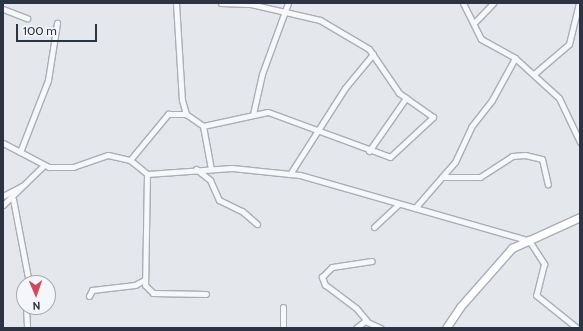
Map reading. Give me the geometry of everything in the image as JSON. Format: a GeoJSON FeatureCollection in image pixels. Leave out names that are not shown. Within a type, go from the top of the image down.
{"type":"FeatureCollection","features":[{"type":"Feature","properties":{"kind":"street"},"geometry":{"type":"LineString","coordinates":[[177,3],[182,100],[186,114]]}},
{"type":"Feature","properties":{"kind":"street"},"geometry":{"type":"LineString","coordinates":[[203,126],[253,114],[268,112],[318,130],[384,157],[397,155],[432,120],[431,113],[396,90],[373,54],[320,20],[250,4],[221,3]]}},
{"type":"Feature","properties":{"kind":"street"},"geometry":{"type":"LineString","coordinates":[[253,114],[262,74],[288,3]]}},
{"type":"Feature","properties":{"kind":"street"},"geometry":{"type":"LineString","coordinates":[[463,3],[481,39],[515,58],[559,98],[580,142]]}},
{"type":"Feature","properties":{"kind":"street"},"geometry":{"type":"LineString","coordinates":[[474,23],[493,3]]}},
{"type":"Feature","properties":{"kind":"street"},"geometry":{"type":"LineString","coordinates":[[534,74],[564,51],[579,11],[580,3]]}},
{"type":"Feature","properties":{"kind":"street"},"geometry":{"type":"LineString","coordinates":[[3,9],[27,18]]}},
{"type":"Feature","properties":{"kind":"street"},"geometry":{"type":"LineString","coordinates":[[20,152],[48,80],[56,23]]}},
{"type":"Feature","properties":{"kind":"street"},"geometry":{"type":"LineString","coordinates":[[290,174],[345,88],[373,54]]}},
{"type":"Feature","properties":{"kind":"street"},"geometry":{"type":"LineString","coordinates":[[415,208],[454,162],[472,127],[492,100],[515,58]]}},
{"type":"Feature","properties":{"kind":"street"},"geometry":{"type":"LineString","coordinates":[[369,151],[406,98]]}},
{"type":"Feature","properties":{"kind":"street"},"geometry":{"type":"LineString","coordinates":[[130,160],[168,114],[186,114],[203,126],[211,169]]}},
{"type":"Feature","properties":{"kind":"street"},"geometry":{"type":"LineString","coordinates":[[3,143],[44,165],[73,167],[108,155],[130,160],[147,174],[195,169],[290,174],[527,240],[544,264],[536,296],[577,328]]}},
{"type":"Feature","properties":{"kind":"street"},"geometry":{"type":"LineString","coordinates":[[442,176],[480,177],[512,156],[525,154],[542,159],[548,184]]}},
{"type":"Feature","properties":{"kind":"street"},"geometry":{"type":"LineString","coordinates":[[3,205],[13,199],[22,186],[44,165]]}},
{"type":"Feature","properties":{"kind":"street"},"geometry":{"type":"LineString","coordinates":[[195,169],[210,180],[219,200],[257,224]]}},
{"type":"Feature","properties":{"kind":"street"},"geometry":{"type":"LineString","coordinates":[[147,174],[144,280],[147,290],[153,293],[206,294]]}},
{"type":"Feature","properties":{"kind":"street"},"geometry":{"type":"LineString","coordinates":[[3,196],[22,186]]}},
{"type":"Feature","properties":{"kind":"street"},"geometry":{"type":"LineString","coordinates":[[13,199],[27,275]]}},
{"type":"Feature","properties":{"kind":"street"},"geometry":{"type":"LineString","coordinates":[[374,227],[398,205]]}},
{"type":"Feature","properties":{"kind":"street"},"geometry":{"type":"LineString","coordinates":[[446,328],[501,259],[527,240],[580,217]]}},
{"type":"Feature","properties":{"kind":"street"},"geometry":{"type":"LineString","coordinates":[[372,261],[332,267],[322,277],[325,286],[356,308],[367,321],[381,328]]}},
{"type":"Feature","properties":{"kind":"street"},"geometry":{"type":"LineString","coordinates":[[89,296],[92,290],[135,285],[144,280]]}},
{"type":"Feature","properties":{"kind":"street"},"geometry":{"type":"LineString","coordinates":[[283,307],[283,328]]}},
{"type":"Feature","properties":{"kind":"street"},"geometry":{"type":"LineString","coordinates":[[27,315],[28,328]]}},
{"type":"Feature","properties":{"kind":"street"},"geometry":{"type":"LineString","coordinates":[[356,328],[367,321]]}}]}
